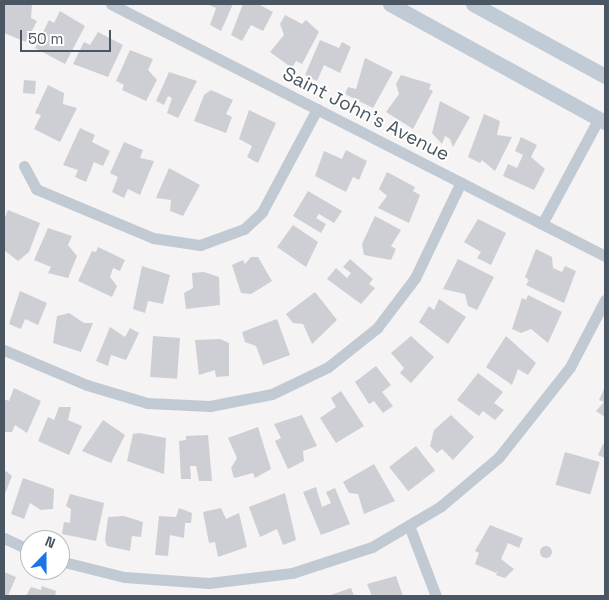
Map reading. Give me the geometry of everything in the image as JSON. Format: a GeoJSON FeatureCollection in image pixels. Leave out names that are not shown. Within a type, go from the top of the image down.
{"type":"FeatureCollection","features":[{"type":"Feature","properties":{"kind":"main road"},"geometry":{"type":"LineString","coordinates":[[390,4],[603,115]]}},
{"type":"Feature","properties":{"kind":"main road"},"geometry":{"type":"LineString","coordinates":[[472,4],[605,76]]}},
{"type":"Feature","properties":{"kind":"street","name":"Saint John's Avenue"},"geometry":{"type":"LineString","coordinates":[[111,4],[605,256]]}},
{"type":"Feature","properties":{"kind":"street"},"geometry":{"type":"LineString","coordinates":[[24,166],[36,189],[153,238],[200,245],[237,232],[262,212],[317,109]]}},
{"type":"Feature","properties":{"kind":"street"},"geometry":{"type":"LineString","coordinates":[[542,224],[603,115]]}},
{"type":"Feature","properties":{"kind":"street"},"geometry":{"type":"LineString","coordinates":[[4,350],[87,385],[147,403],[210,406],[272,394],[328,367],[377,328],[415,278],[461,182]]}},
{"type":"Feature","properties":{"kind":"street"},"geometry":{"type":"LineString","coordinates":[[70,563],[166,582],[251,580],[333,562],[410,528],[471,482],[525,428],[570,367],[605,300]]}},
{"type":"Feature","properties":{"kind":"street"},"geometry":{"type":"LineString","coordinates":[[410,528],[436,596]]}},
{"type":"Feature","properties":{"kind":"street"},"geometry":{"type":"LineString","coordinates":[[4,538],[20,545]]}},
{"type":"Feature","properties":{"kind":"building"},"geometry":{"type":"Polygon","coordinates":[[[4,4],[32,4],[31,18],[37,21],[26,42],[4,33],[4,4]]]}},
{"type":"Feature","properties":{"kind":"building"},"geometry":{"type":"Polygon","coordinates":[[[207,4],[233,4],[221,31],[210,25],[216,8],[207,4]]]}},
{"type":"Feature","properties":{"kind":"building"},"geometry":{"type":"Polygon","coordinates":[[[243,4],[258,4],[273,12],[263,31],[251,25],[242,41],[231,35],[243,4]]]}},
{"type":"Feature","properties":{"kind":"building"},"geometry":{"type":"Polygon","coordinates":[[[60,11],[85,26],[65,64],[35,48],[49,20],[54,23],[60,11]]]}},
{"type":"Feature","properties":{"kind":"building"},"geometry":{"type":"Polygon","coordinates":[[[285,15],[302,24],[306,20],[319,32],[302,64],[296,61],[292,68],[270,52],[284,35],[280,24],[285,15]]]}},
{"type":"Feature","properties":{"kind":"building"},"geometry":{"type":"Polygon","coordinates":[[[98,32],[123,45],[108,77],[73,64],[84,42],[90,45],[98,32]]]}},
{"type":"Feature","properties":{"kind":"building"},"geometry":{"type":"Polygon","coordinates":[[[320,40],[339,48],[342,42],[351,47],[340,73],[324,65],[317,81],[305,75],[320,40]]]}},
{"type":"Feature","properties":{"kind":"building"},"geometry":{"type":"Polygon","coordinates":[[[130,50],[153,59],[148,70],[157,80],[146,101],[122,90],[124,85],[116,81],[130,50]]]}},
{"type":"Feature","properties":{"kind":"building"},"geometry":{"type":"Polygon","coordinates":[[[365,58],[393,72],[373,108],[345,94],[348,87],[356,89],[365,58]]]}},
{"type":"Feature","properties":{"kind":"building"},"geometry":{"type":"Polygon","coordinates":[[[169,72],[197,81],[178,118],[167,113],[172,98],[168,96],[164,105],[156,101],[169,72]]]}},
{"type":"Feature","properties":{"kind":"building"},"geometry":{"type":"Polygon","coordinates":[[[401,75],[431,84],[429,89],[433,91],[413,129],[386,112],[399,94],[396,84],[401,75]]]}},
{"type":"Feature","properties":{"kind":"building"},"geometry":{"type":"Polygon","coordinates":[[[24,80],[36,81],[35,94],[23,93],[24,80]]]}},
{"type":"Feature","properties":{"kind":"building"},"geometry":{"type":"Polygon","coordinates":[[[48,85],[64,93],[63,104],[77,108],[60,142],[34,129],[41,115],[35,113],[48,85]]]}},
{"type":"Feature","properties":{"kind":"building"},"geometry":{"type":"Polygon","coordinates":[[[211,90],[233,100],[226,114],[232,117],[226,133],[194,121],[204,95],[211,90]]]}},
{"type":"Feature","properties":{"kind":"building"},"geometry":{"type":"Polygon","coordinates":[[[440,101],[470,117],[453,147],[450,139],[445,136],[442,144],[432,133],[440,101]]]}},
{"type":"Feature","properties":{"kind":"building"},"geometry":{"type":"Polygon","coordinates":[[[249,110],[276,123],[258,163],[247,157],[252,146],[239,139],[249,110]]]}},
{"type":"Feature","properties":{"kind":"building"},"geometry":{"type":"Polygon","coordinates":[[[484,114],[500,121],[497,135],[512,137],[495,171],[482,160],[480,163],[468,157],[484,114]]]}},
{"type":"Feature","properties":{"kind":"building"},"geometry":{"type":"Polygon","coordinates":[[[80,128],[95,135],[92,142],[110,151],[103,166],[94,162],[86,182],[75,177],[78,170],[63,165],[80,128]]]}},
{"type":"Feature","properties":{"kind":"building"},"geometry":{"type":"Polygon","coordinates":[[[521,137],[537,145],[531,157],[545,169],[534,190],[503,176],[508,164],[517,168],[523,155],[515,151],[521,137]]]}},
{"type":"Feature","properties":{"kind":"building"},"geometry":{"type":"Polygon","coordinates":[[[124,142],[143,150],[140,158],[154,161],[140,195],[128,189],[124,198],[112,192],[118,177],[110,173],[124,142]]]}},
{"type":"Feature","properties":{"kind":"building"},"geometry":{"type":"Polygon","coordinates":[[[346,150],[367,161],[359,180],[353,177],[346,192],[315,176],[324,151],[342,159],[346,150]]]}},
{"type":"Feature","properties":{"kind":"building"},"geometry":{"type":"Polygon","coordinates":[[[169,168],[200,185],[183,216],[170,211],[171,200],[156,198],[169,168]]]}},
{"type":"Feature","properties":{"kind":"building"},"geometry":{"type":"Polygon","coordinates":[[[387,172],[415,187],[413,191],[420,195],[409,223],[378,208],[387,196],[379,189],[387,172]]]}},
{"type":"Feature","properties":{"kind":"building"},"geometry":{"type":"Polygon","coordinates":[[[308,191],[342,211],[334,223],[319,214],[316,218],[326,224],[321,233],[293,216],[308,191]]]}},
{"type":"Feature","properties":{"kind":"building"},"geometry":{"type":"Polygon","coordinates":[[[8,210],[40,223],[29,252],[18,261],[4,250],[4,220],[8,210]]]}},
{"type":"Feature","properties":{"kind":"building"},"geometry":{"type":"Polygon","coordinates":[[[375,216],[401,230],[391,246],[396,249],[391,260],[364,255],[362,244],[375,216]]]}},
{"type":"Feature","properties":{"kind":"building"},"geometry":{"type":"Polygon","coordinates":[[[478,219],[506,233],[491,265],[477,258],[481,252],[464,242],[478,219]]]}},
{"type":"Feature","properties":{"kind":"building"},"geometry":{"type":"Polygon","coordinates":[[[293,225],[318,242],[306,267],[277,247],[293,225]]]}},
{"type":"Feature","properties":{"kind":"building"},"geometry":{"type":"Polygon","coordinates":[[[48,228],[72,236],[68,245],[77,256],[68,278],[48,273],[51,267],[34,260],[48,228]]]}},
{"type":"Feature","properties":{"kind":"building"},"geometry":{"type":"Polygon","coordinates":[[[98,247],[125,260],[120,271],[113,268],[110,277],[117,286],[112,297],[78,281],[92,251],[96,252],[98,247]]]}},
{"type":"Feature","properties":{"kind":"building"},"geometry":{"type":"Polygon","coordinates":[[[536,249],[552,257],[553,268],[562,272],[565,266],[576,271],[564,303],[526,285],[529,280],[525,277],[536,249]]]}},
{"type":"Feature","properties":{"kind":"building"},"geometry":{"type":"Polygon","coordinates":[[[251,257],[258,257],[272,281],[251,294],[241,293],[232,265],[243,260],[245,264],[251,257]]]}},
{"type":"Feature","properties":{"kind":"building"},"geometry":{"type":"Polygon","coordinates":[[[350,259],[373,279],[369,284],[375,288],[361,304],[327,279],[336,268],[347,278],[351,273],[343,267],[350,259]]]}},
{"type":"Feature","properties":{"kind":"building"},"geometry":{"type":"Polygon","coordinates":[[[458,259],[494,277],[477,310],[468,306],[465,294],[443,289],[458,259]]]}},
{"type":"Feature","properties":{"kind":"building"},"geometry":{"type":"Polygon","coordinates":[[[142,266],[170,275],[163,304],[148,301],[145,313],[133,309],[142,266]]]}},
{"type":"Feature","properties":{"kind":"building"},"geometry":{"type":"Polygon","coordinates":[[[204,272],[219,277],[220,305],[186,309],[184,293],[193,288],[192,273],[204,272]]]}},
{"type":"Feature","properties":{"kind":"building"},"geometry":{"type":"Polygon","coordinates":[[[20,291],[47,303],[38,325],[25,319],[21,329],[9,324],[20,291]]]}},
{"type":"Feature","properties":{"kind":"building"},"geometry":{"type":"Polygon","coordinates":[[[315,292],[337,320],[312,344],[303,324],[293,323],[286,314],[315,292]]]}},
{"type":"Feature","properties":{"kind":"building"},"geometry":{"type":"Polygon","coordinates":[[[528,295],[562,312],[548,343],[531,329],[521,333],[512,329],[522,298],[526,300],[528,295]]]}},
{"type":"Feature","properties":{"kind":"building"},"geometry":{"type":"Polygon","coordinates":[[[439,299],[466,317],[448,344],[419,322],[429,306],[434,310],[439,299]]]}},
{"type":"Feature","properties":{"kind":"building"},"geometry":{"type":"Polygon","coordinates":[[[69,313],[84,323],[93,323],[81,352],[53,343],[57,316],[69,313]]]}},
{"type":"Feature","properties":{"kind":"building"},"geometry":{"type":"Polygon","coordinates":[[[277,319],[290,355],[263,365],[256,346],[245,342],[242,332],[277,319]]]}},
{"type":"Feature","properties":{"kind":"building"},"geometry":{"type":"Polygon","coordinates":[[[110,327],[125,337],[130,328],[139,333],[126,360],[111,355],[108,366],[96,361],[110,327]]]}},
{"type":"Feature","properties":{"kind":"building"},"geometry":{"type":"Polygon","coordinates":[[[153,336],[180,338],[177,379],[150,377],[153,336]]]}},
{"type":"Feature","properties":{"kind":"building"},"geometry":{"type":"Polygon","coordinates":[[[411,336],[434,357],[411,383],[400,373],[404,368],[391,353],[411,336]]]}},
{"type":"Feature","properties":{"kind":"building"},"geometry":{"type":"Polygon","coordinates":[[[506,336],[536,363],[528,375],[518,369],[512,385],[486,367],[506,336]]]}},
{"type":"Feature","properties":{"kind":"building"},"geometry":{"type":"Polygon","coordinates":[[[220,339],[229,343],[229,376],[216,377],[215,370],[199,375],[195,340],[220,339]]]}},
{"type":"Feature","properties":{"kind":"building"},"geometry":{"type":"Polygon","coordinates":[[[376,366],[391,385],[382,392],[393,406],[383,413],[374,401],[369,404],[355,382],[376,366]]]}},
{"type":"Feature","properties":{"kind":"building"},"geometry":{"type":"Polygon","coordinates":[[[478,373],[503,392],[494,403],[504,410],[495,420],[483,411],[479,416],[457,400],[478,373]]]}},
{"type":"Feature","properties":{"kind":"building"},"geometry":{"type":"Polygon","coordinates":[[[605,387],[605,417],[596,411],[604,402],[599,400],[605,387]]]}},
{"type":"Feature","properties":{"kind":"building"},"geometry":{"type":"Polygon","coordinates":[[[14,388],[41,401],[27,433],[15,425],[12,432],[4,432],[4,399],[9,401],[14,388]]]}},
{"type":"Feature","properties":{"kind":"building"},"geometry":{"type":"Polygon","coordinates":[[[341,391],[364,426],[336,443],[320,418],[336,407],[331,398],[341,391]]]}},
{"type":"Feature","properties":{"kind":"building"},"geometry":{"type":"Polygon","coordinates":[[[59,407],[71,407],[68,420],[82,426],[69,455],[38,441],[48,417],[54,420],[59,407]]]}},
{"type":"Feature","properties":{"kind":"building"},"geometry":{"type":"Polygon","coordinates":[[[302,415],[317,446],[303,451],[304,461],[288,469],[275,441],[281,438],[274,424],[302,415]]]}},
{"type":"Feature","properties":{"kind":"building"},"geometry":{"type":"Polygon","coordinates":[[[451,415],[474,437],[453,460],[442,449],[437,453],[430,446],[434,430],[451,415]]]}},
{"type":"Feature","properties":{"kind":"building"},"geometry":{"type":"Polygon","coordinates":[[[103,420],[125,435],[111,463],[82,451],[103,420]]]}},
{"type":"Feature","properties":{"kind":"building"},"geometry":{"type":"Polygon","coordinates":[[[258,427],[271,469],[255,478],[253,473],[234,478],[231,468],[237,458],[228,438],[258,427]]]}},
{"type":"Feature","properties":{"kind":"building"},"geometry":{"type":"Polygon","coordinates":[[[139,433],[166,438],[164,474],[127,461],[133,434],[139,433]]]}},
{"type":"Feature","properties":{"kind":"building"},"geometry":{"type":"Polygon","coordinates":[[[208,435],[212,481],[199,481],[196,466],[190,466],[191,479],[181,479],[179,441],[186,440],[186,436],[208,435]]]}},
{"type":"Feature","properties":{"kind":"building"},"geometry":{"type":"Polygon","coordinates":[[[603,444],[605,445],[605,458],[598,455],[603,444]]]}},
{"type":"Feature","properties":{"kind":"building"},"geometry":{"type":"Polygon","coordinates":[[[416,446],[435,470],[408,491],[389,467],[416,446]]]}},
{"type":"Feature","properties":{"kind":"building"},"geometry":{"type":"Polygon","coordinates":[[[565,452],[600,462],[590,495],[556,485],[565,452]]]}},
{"type":"Feature","properties":{"kind":"building"},"geometry":{"type":"Polygon","coordinates":[[[374,464],[395,501],[364,514],[358,494],[349,493],[343,482],[374,464]]]}},
{"type":"Feature","properties":{"kind":"building"},"geometry":{"type":"Polygon","coordinates":[[[6,471],[12,476],[4,496],[4,473],[6,471]]]}},
{"type":"Feature","properties":{"kind":"building"},"geometry":{"type":"Polygon","coordinates":[[[23,478],[54,489],[53,509],[41,510],[30,503],[24,519],[11,514],[23,478]]]}},
{"type":"Feature","properties":{"kind":"building"},"geometry":{"type":"Polygon","coordinates":[[[316,487],[322,507],[331,503],[326,492],[335,488],[350,524],[321,535],[303,492],[316,487]]]}},
{"type":"Feature","properties":{"kind":"building"},"geometry":{"type":"Polygon","coordinates":[[[285,493],[296,540],[283,545],[277,529],[260,537],[249,507],[285,493]]]}},
{"type":"Feature","properties":{"kind":"building"},"geometry":{"type":"Polygon","coordinates":[[[70,494],[104,503],[96,541],[70,536],[70,530],[63,530],[64,522],[70,523],[71,509],[66,506],[70,494]]]}},
{"type":"Feature","properties":{"kind":"building"},"geometry":{"type":"Polygon","coordinates":[[[179,508],[192,513],[191,523],[185,523],[184,538],[170,535],[168,556],[155,555],[159,516],[176,517],[179,508]]]}},
{"type":"Feature","properties":{"kind":"building"},"geometry":{"type":"Polygon","coordinates":[[[221,508],[226,519],[239,513],[247,547],[218,557],[215,542],[209,543],[203,512],[221,508]]]}},
{"type":"Feature","properties":{"kind":"building"},"geometry":{"type":"Polygon","coordinates":[[[124,516],[143,522],[141,537],[132,536],[130,551],[107,546],[105,540],[108,517],[124,516]]]}},
{"type":"Feature","properties":{"kind":"building"},"geometry":{"type":"Polygon","coordinates":[[[490,525],[523,538],[519,548],[508,543],[501,559],[514,569],[505,578],[496,575],[498,570],[496,573],[475,564],[479,553],[475,551],[490,525]]]}},
{"type":"Feature","properties":{"kind":"building"},"geometry":{"type":"Polygon","coordinates":[[[544,546],[548,546],[552,552],[548,558],[544,558],[540,554],[540,550],[544,546]]]}},
{"type":"Feature","properties":{"kind":"building"},"geometry":{"type":"Polygon","coordinates":[[[4,572],[16,577],[8,596],[4,596],[4,572]]]}},
{"type":"Feature","properties":{"kind":"building"},"geometry":{"type":"Polygon","coordinates":[[[396,576],[403,596],[372,596],[367,584],[396,576]]]}},
{"type":"Feature","properties":{"kind":"building"},"geometry":{"type":"Polygon","coordinates":[[[42,586],[56,591],[55,596],[26,596],[31,587],[41,590],[42,586]]]}},
{"type":"Feature","properties":{"kind":"building"},"geometry":{"type":"Polygon","coordinates":[[[351,588],[354,596],[328,596],[345,590],[351,588]]]}}]}
